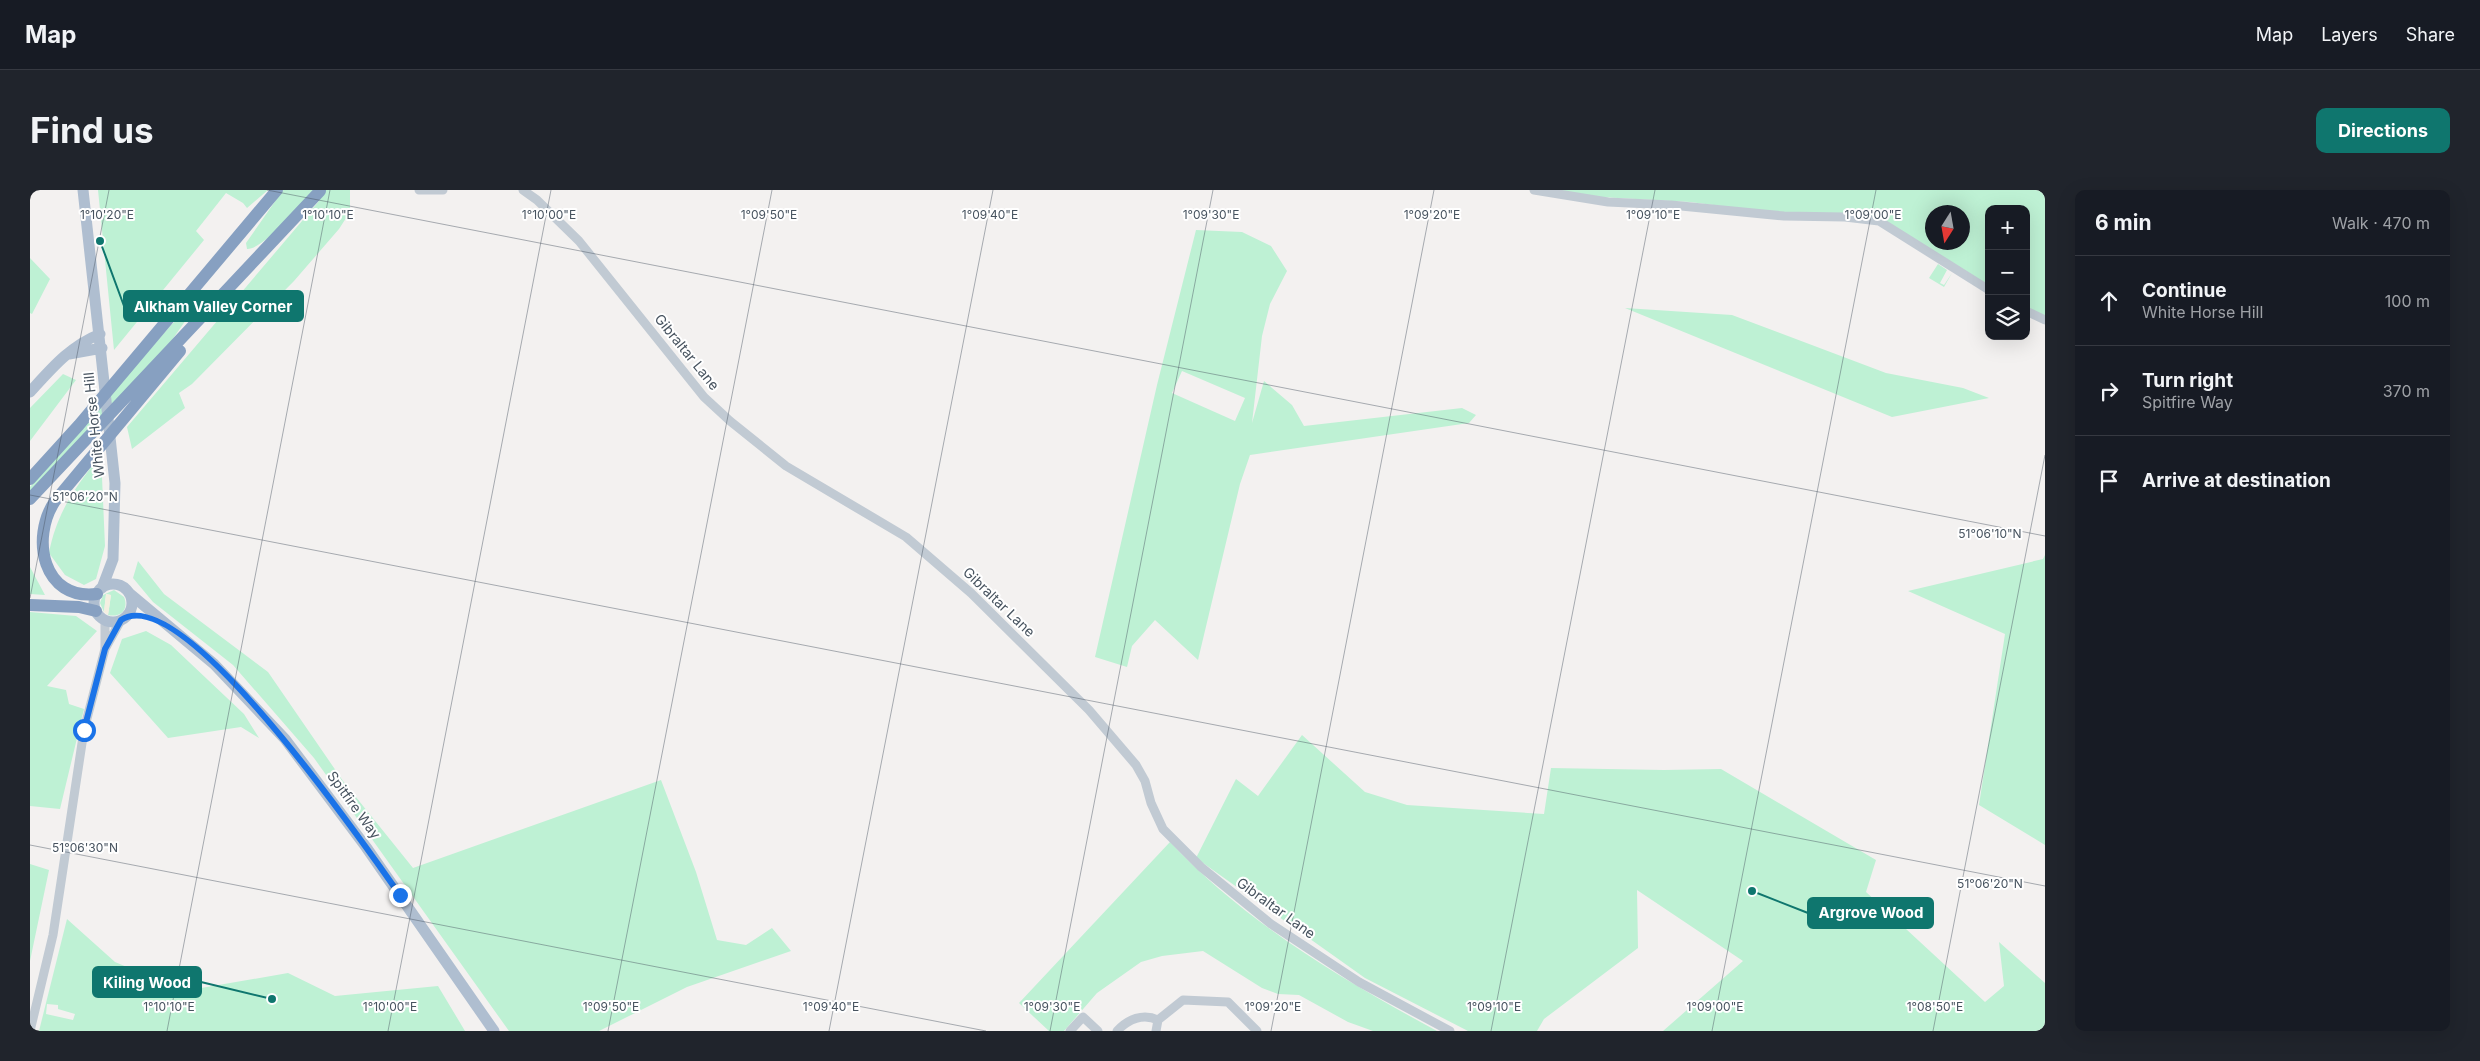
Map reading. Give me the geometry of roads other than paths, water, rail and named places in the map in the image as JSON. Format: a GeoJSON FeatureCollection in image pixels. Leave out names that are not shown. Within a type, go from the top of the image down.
{"type":"FeatureCollection","features":[{"type":"Feature","properties":{"kind":"highway"},"geometry":{"type":"LineString","coordinates":[[30,479],[79,425],[277,190]]}},
{"type":"Feature","properties":{"kind":"highway"},"geometry":{"type":"LineString","coordinates":[[30,499],[320,191]]}},
{"type":"Feature","properties":{"kind":"highway"},"geometry":{"type":"LineString","coordinates":[[100,591],[82,594],[72,592],[63,586],[46,565],[41,541],[43,526],[49,509],[240,277]]}},
{"type":"Feature","properties":{"kind":"highway"},"geometry":{"type":"LineString","coordinates":[[30,468],[79,425]]}},
{"type":"Feature","properties":{"kind":"highway"},"geometry":{"type":"LineString","coordinates":[[30,605],[79,606],[100,615]]}},
{"type":"Feature","properties":{"kind":"main road","name":"White Horse Hill"},"geometry":{"type":"LineString","coordinates":[[83,190],[102,348],[116,517],[113,558],[100,591]]}},
{"type":"Feature","properties":{"kind":"main road"},"geometry":{"type":"LineString","coordinates":[[30,392],[66,354],[81,342],[100,334]]}},
{"type":"Feature","properties":{"kind":"main road"},"geometry":{"type":"LineString","coordinates":[[66,354],[102,348]]}},
{"type":"Feature","properties":{"kind":"main road","name":"White Horse Hill"},"geometry":{"type":"LineString","coordinates":[[113,558],[118,579],[126,590]]}},
{"type":"Feature","properties":{"kind":"main road"},"geometry":{"type":"LineString","coordinates":[[112,585],[126,590],[132,606],[124,618],[100,615],[95,599],[100,591],[112,585]]}},
{"type":"Feature","properties":{"kind":"main road","name":"Spitfire Way"},"geometry":{"type":"LineString","coordinates":[[126,590],[214,664],[285,739],[372,855],[494,1031]]}},
{"type":"Feature","properties":{"kind":"main road","name":"Spitfire Way"},"geometry":{"type":"LineString","coordinates":[[124,618],[143,615],[162,622]]}},
{"type":"Feature","properties":{"kind":"street"},"geometry":{"type":"LineString","coordinates":[[419,190],[443,190]]}},
{"type":"Feature","properties":{"kind":"street","name":"Gibraltar Lane"},"geometry":{"type":"LineString","coordinates":[[523,190],[537,200],[579,241],[704,397],[730,422],[786,466],[906,537],[971,593],[1089,710],[1136,765],[1145,781],[1151,803],[1163,829],[1201,868],[1271,924],[1343,972],[1450,1031]]}},
{"type":"Feature","properties":{"kind":"street"},"geometry":{"type":"LineString","coordinates":[[1534,190],[1608,202],[1671,205],[1784,216],[1846,217],[1879,222],[1985,288]]}},
{"type":"Feature","properties":{"kind":"street"},"geometry":{"type":"LineString","coordinates":[[2030,313],[2045,320]]}},
{"type":"Feature","properties":{"kind":"street"},"geometry":{"type":"LineString","coordinates":[[100,615],[105,649]]}},
{"type":"Feature","properties":{"kind":"street"},"geometry":{"type":"LineString","coordinates":[[30,1031],[53,935],[84,730],[105,649],[124,618]]}},
{"type":"Feature","properties":{"kind":"street"},"geometry":{"type":"LineString","coordinates":[[1156,1031],[1158,1020],[1183,1000],[1224,1000],[1231,1004],[1256,1031]]}},
{"type":"Feature","properties":{"kind":"street"},"geometry":{"type":"LineString","coordinates":[[1070,1031],[1080,1014],[1098,1031]]}},
{"type":"Feature","properties":{"kind":"street"},"geometry":{"type":"LineString","coordinates":[[1116,1031],[1131,1020],[1148,1016],[1158,1020]]}},
{"type":"Feature","properties":{"kind":"place","name":"Alkham Valley Corner"},"geometry":{"type":"Point","coordinates":[100,241]}},
{"type":"Feature","properties":{"kind":"place","name":"Argrove Wood"},"geometry":{"type":"Point","coordinates":[1752,891]}},
{"type":"Feature","properties":{"kind":"place","name":"Kiling Wood"},"geometry":{"type":"Point","coordinates":[272,999]}}]}
